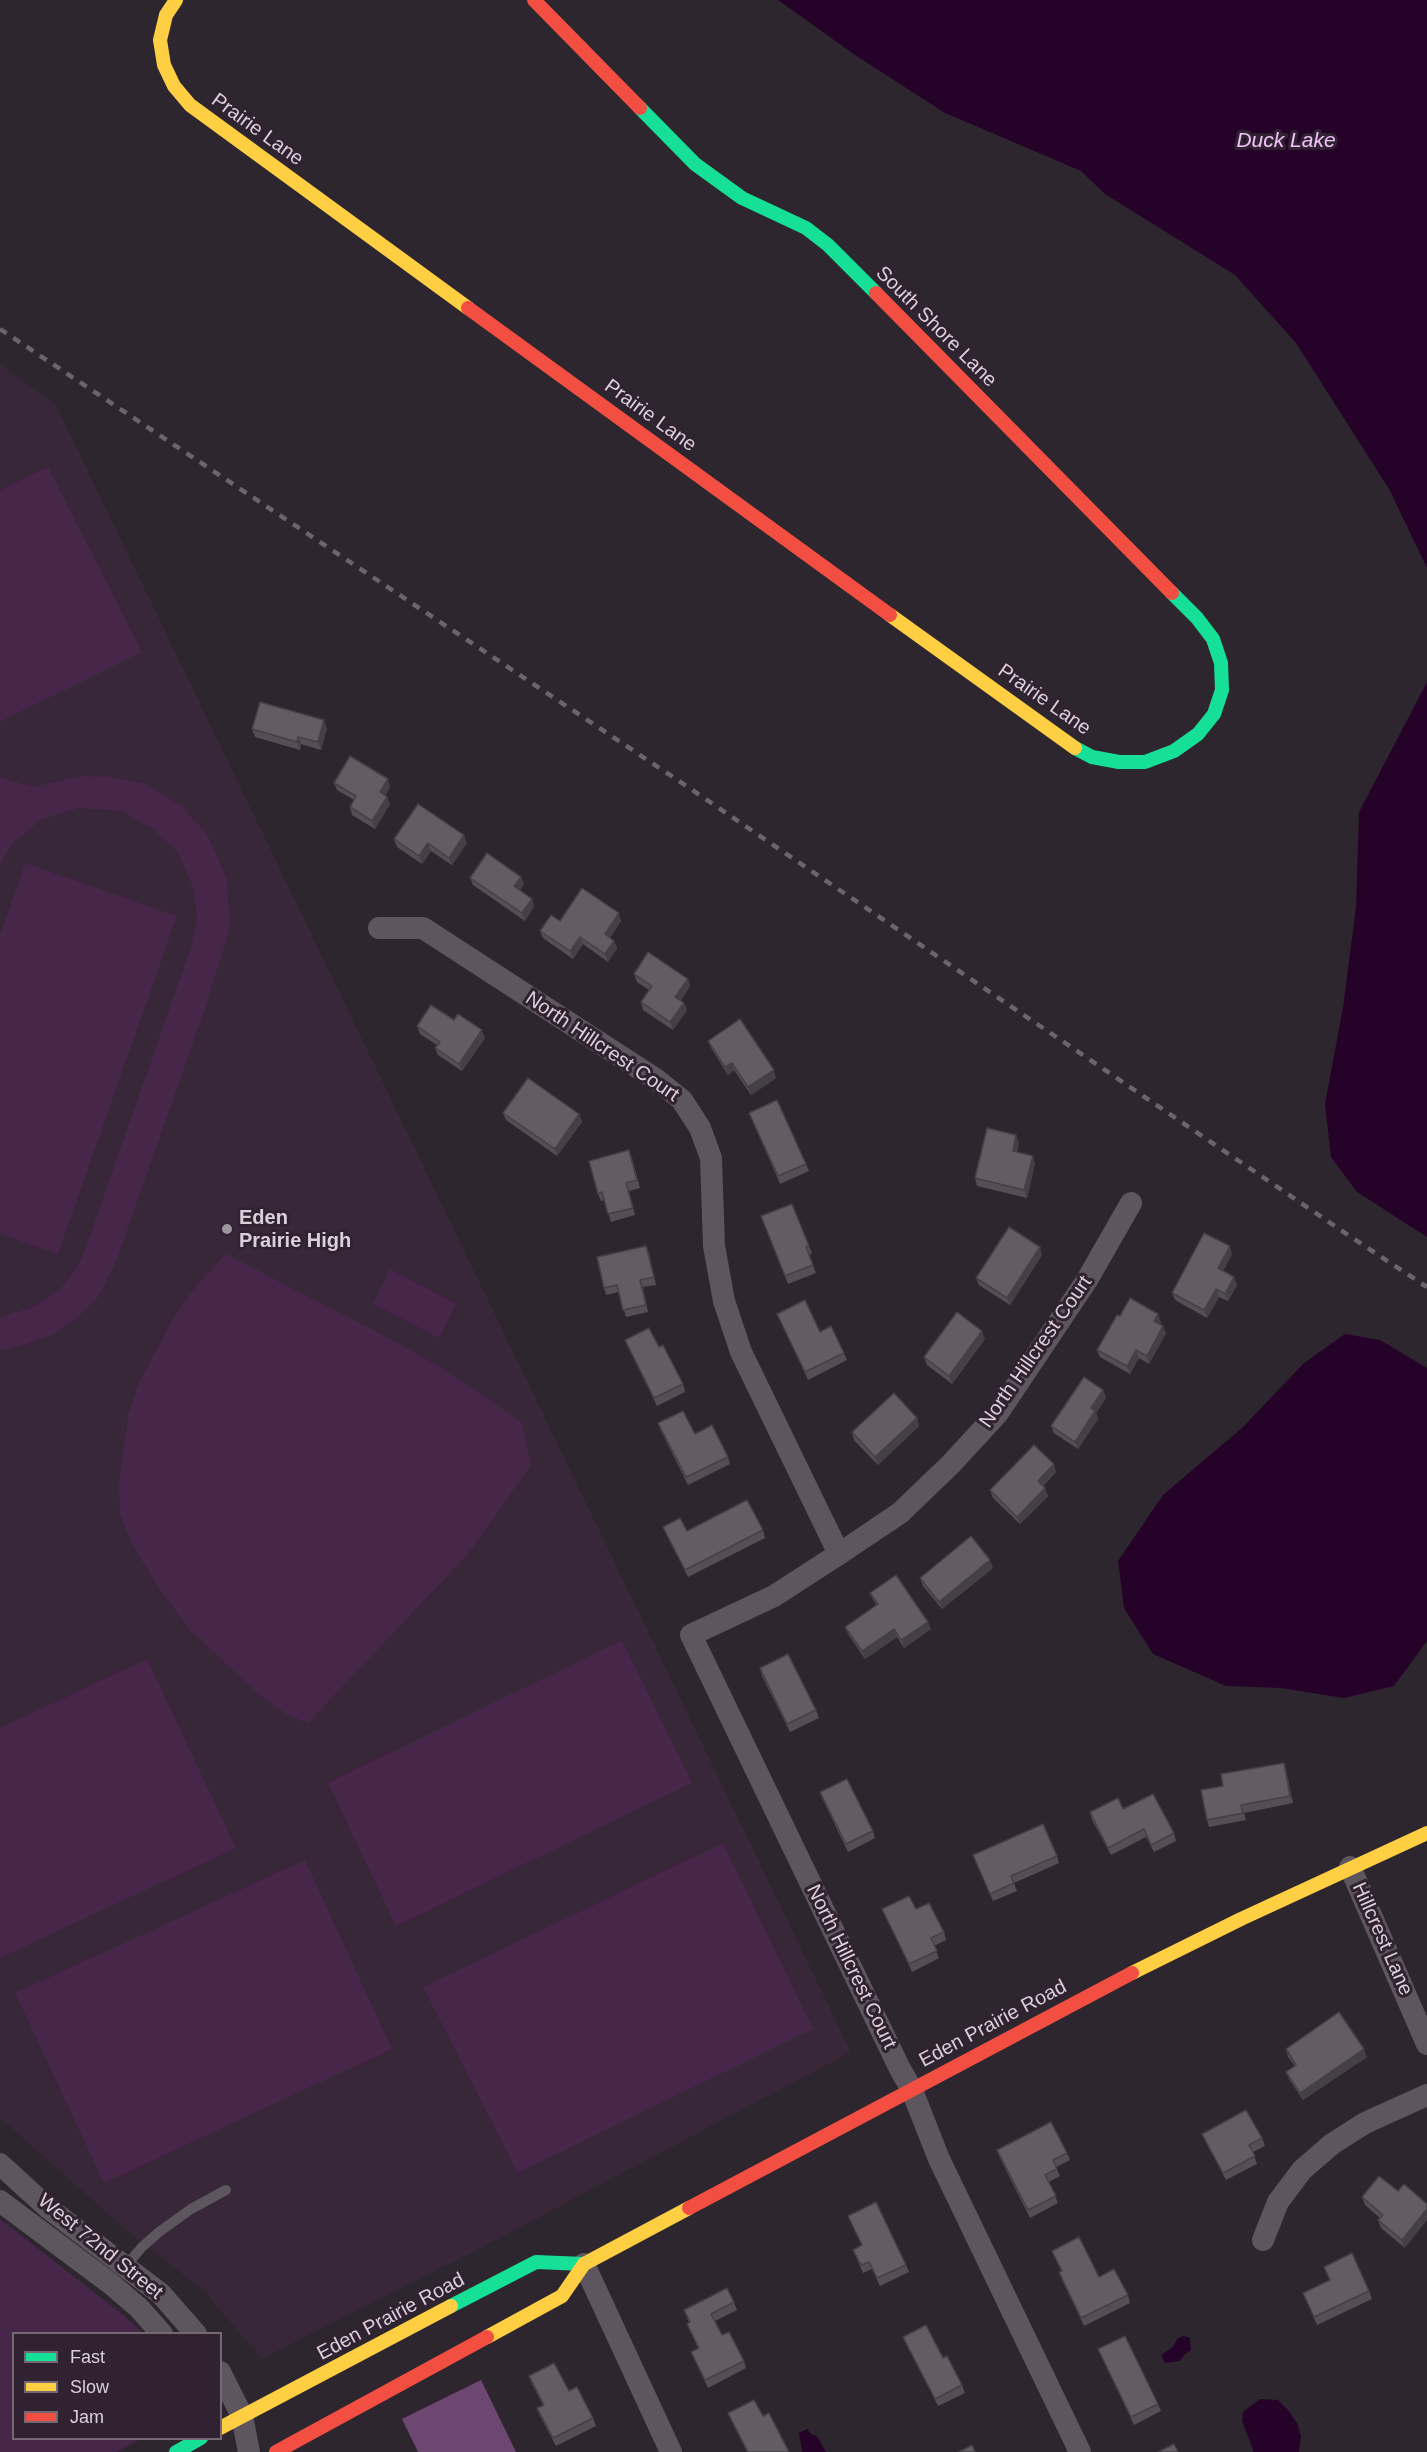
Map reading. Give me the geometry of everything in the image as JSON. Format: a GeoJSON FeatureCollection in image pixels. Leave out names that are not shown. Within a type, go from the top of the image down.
{"type":"FeatureCollection","features":[{"type":"Feature","properties":{"kind":"street","name":"Prairie Lane"},"geometry":{"type":"LineString","coordinates":[[176,0],[166,15],[160,40],[164,65],[169,76],[174,86],[190,105],[1069,745],[1092,757],[1119,762],[1144,762],[1174,751],[1198,734]]}},
{"type":"Feature","properties":{"kind":"street","name":"South Shore Lane"},"geometry":{"type":"LineString","coordinates":[[534,0],[695,164],[742,198],[806,228],[828,245],[1197,618],[1213,639],[1221,663],[1221,690],[1214,714],[1198,734]]}},
{"type":"Feature","properties":{"kind":"street","name":"North Hillcrest Court"},"geometry":{"type":"LineString","coordinates":[[379,928],[423,928],[657,1080],[682,1100],[700,1128],[711,1158],[714,1246],[724,1301],[738,1341],[839,1554]]}},
{"type":"Feature","properties":{"kind":"street","name":"North Hillcrest Court"},"geometry":{"type":"LineString","coordinates":[[1080,2452],[939,2159],[911,2088],[691,1635],[774,1596],[839,1554],[900,1513],[951,1464],[999,1413],[1087,1280],[1131,1203]]}},
{"type":"Feature","properties":{"kind":"street","name":"Eden Prairie Road"},"geometry":{"type":"LineString","coordinates":[[276,2452],[562,2296],[584,2264],[911,2088],[1106,1986],[1350,1867],[1427,1833]]}},
{"type":"Feature","properties":{"kind":"street","name":"Hillcrest Lane"},"geometry":{"type":"LineString","coordinates":[[1350,1867],[1427,2044]]}},
{"type":"Feature","properties":{"kind":"street"},"geometry":{"type":"LineString","coordinates":[[1263,2240],[1278,2202],[1302,2170],[1332,2144],[1365,2123],[1427,2095]]}},
{"type":"Feature","properties":{"kind":"street","name":"West 72nd Street"},"geometry":{"type":"LineString","coordinates":[[0,2164],[47,2207],[161,2294],[194,2332]]}},
{"type":"Feature","properties":{"kind":"street","name":"West 72nd Street"},"geometry":{"type":"LineString","coordinates":[[0,2201],[111,2284],[139,2308],[160,2332]]}},
{"type":"Feature","properties":{"kind":"street","name":"Eden Prairie Road"},"geometry":{"type":"LineString","coordinates":[[222,2429],[242,2416],[271,2403],[536,2262],[584,2264]]}},
{"type":"Feature","properties":{"kind":"street"},"geometry":{"type":"LineString","coordinates":[[584,2264],[671,2452]]}},
{"type":"Feature","properties":{"kind":"street"},"geometry":{"type":"LineString","coordinates":[[222,2376],[242,2416],[249,2452]]}},
{"type":"Feature","properties":{"kind":"street"},"geometry":{"type":"LineString","coordinates":[[222,2432],[240,2452]]}},
{"type":"Feature","properties":{"kind":"street"},"geometry":{"type":"LineString","coordinates":[[176,2452],[199,2440]]}},
{"type":"Feature","properties":{"kind":"lane"},"geometry":{"type":"LineString","coordinates":[[111,2284],[142,2247],[159,2232],[191,2209],[226,2190]]}},
{"type":"Feature","properties":{"kind":"shaded area","name":"Eden Prairie High"},"geometry":{"type":"Polygon","coordinates":[[[0,364],[56,405],[851,2052],[477,2250],[262,2359],[204,2291],[125,2229],[0,2118],[0,364]]]}},
{"type":"Feature","properties":{"kind":"shaded area"},"geometry":{"type":"Polygon","coordinates":[[[48,467],[142,652],[0,722],[0,490],[48,467]]]}},
{"type":"Feature","properties":{"kind":"shaded area"},"geometry":{"type":"Polygon","coordinates":[[[79,776],[112,777],[146,784],[181,806],[207,834],[227,879],[230,928],[206,1006],[117,1259],[99,1296],[78,1317],[52,1335],[10,1349],[0,1349],[0,1317],[34,1307],[62,1287],[81,1261],[191,947],[197,919],[193,887],[178,852],[153,829],[122,811],[78,808],[40,820],[12,844],[0,864],[0,777],[33,787],[79,776]]]}},
{"type":"Feature","properties":{"kind":"shaded area"},"geometry":{"type":"Polygon","coordinates":[[[25,863],[177,916],[58,1254],[0,1234],[0,936],[25,863]]]}},
{"type":"Feature","properties":{"kind":"shaded area"},"geometry":{"type":"Polygon","coordinates":[[[226,1254],[376,1331],[437,1365],[483,1395],[522,1423],[531,1465],[468,1554],[308,1723],[287,1715],[255,1691],[189,1629],[134,1548],[120,1515],[119,1484],[128,1416],[139,1383],[174,1317],[196,1286],[226,1254]]]}},
{"type":"Feature","properties":{"kind":"shaded area"},"geometry":{"type":"Polygon","coordinates":[[[390,1269],[456,1304],[439,1338],[373,1304],[390,1269]]]}},
{"type":"Feature","properties":{"kind":"shaded area"},"geometry":{"type":"Polygon","coordinates":[[[622,1640],[692,1783],[396,1926],[328,1783],[622,1640]]]}},
{"type":"Feature","properties":{"kind":"shaded area"},"geometry":{"type":"Polygon","coordinates":[[[147,1659],[236,1848],[0,1958],[0,1728],[147,1659]]]}},
{"type":"Feature","properties":{"kind":"shaded area"},"geometry":{"type":"Polygon","coordinates":[[[723,1843],[813,2029],[518,2173],[423,1987],[723,1843]]]}},
{"type":"Feature","properties":{"kind":"shaded area"},"geometry":{"type":"Polygon","coordinates":[[[305,1860],[392,2049],[104,2183],[15,1993],[305,1860]]]}},
{"type":"Feature","properties":{"kind":"shaded area"},"geometry":{"type":"Polygon","coordinates":[[[0,2219],[121,2313],[142,2332],[12,2332],[12,2440],[139,2440],[116,2452],[0,2452],[0,2219]]]}},
{"type":"Feature","properties":{"kind":"shaded area"},"geometry":{"type":"Polygon","coordinates":[[[481,2380],[516,2452],[418,2452],[402,2419],[481,2380]]]}},
{"type":"Feature","properties":{"kind":"water","name":"Duck Lake"},"geometry":{"type":"Polygon","coordinates":[[[778,0],[1427,0],[1427,568],[1389,489],[1296,343],[1235,275],[1105,194],[1081,171],[945,113],[855,55],[778,0]]]}},
{"type":"Feature","properties":{"kind":"water"},"geometry":{"type":"Polygon","coordinates":[[[1427,682],[1427,1237],[1357,1192],[1331,1157],[1325,1104],[1343,1007],[1356,907],[1359,812],[1427,682]]]}},
{"type":"Feature","properties":{"kind":"water"},"geometry":{"type":"Polygon","coordinates":[[[1345,1334],[1380,1340],[1427,1368],[1427,1641],[1394,1686],[1344,1698],[1281,1688],[1226,1686],[1153,1654],[1124,1608],[1118,1561],[1163,1495],[1243,1427],[1304,1363],[1345,1334]]]}},
{"type":"Feature","properties":{"kind":"water"},"geometry":{"type":"Polygon","coordinates":[[[1183,2336],[1190,2338],[1191,2350],[1180,2361],[1165,2363],[1161,2355],[1183,2336]]]}},
{"type":"Feature","properties":{"kind":"water"},"geometry":{"type":"Polygon","coordinates":[[[1260,2399],[1278,2400],[1288,2410],[1297,2423],[1301,2436],[1299,2452],[1254,2452],[1242,2421],[1243,2412],[1260,2399]]]}},
{"type":"Feature","properties":{"kind":"water"},"geometry":{"type":"Polygon","coordinates":[[[807,2429],[811,2434],[817,2436],[826,2452],[802,2452],[799,2433],[807,2429]]]}},
{"type":"Feature","properties":{"kind":"building"},"geometry":{"type":"Polygon","coordinates":[[[260,702],[324,720],[318,742],[298,737],[297,742],[252,729],[260,702]]]}},
{"type":"Feature","properties":{"kind":"building"},"geometry":{"type":"Polygon","coordinates":[[[350,756],[388,779],[380,792],[387,797],[372,821],[350,807],[356,796],[334,783],[350,756]]]}},
{"type":"Feature","properties":{"kind":"building"},"geometry":{"type":"Polygon","coordinates":[[[418,804],[464,835],[449,858],[428,843],[419,856],[394,839],[418,804]]]}},
{"type":"Feature","properties":{"kind":"building"},"geometry":{"type":"Polygon","coordinates":[[[487,853],[521,877],[514,886],[532,899],[522,913],[470,878],[487,853]]]}},
{"type":"Feature","properties":{"kind":"building"},"geometry":{"type":"Polygon","coordinates":[[[582,888],[619,913],[605,934],[614,941],[605,954],[580,937],[570,951],[540,931],[551,915],[560,921],[582,888]]]}},
{"type":"Feature","properties":{"kind":"building"},"geometry":{"type":"Polygon","coordinates":[[[648,952],[688,979],[675,997],[684,1003],[670,1022],[641,1002],[652,986],[634,974],[648,952]]]}},
{"type":"Feature","properties":{"kind":"building"},"geometry":{"type":"Polygon","coordinates":[[[431,1005],[454,1020],[458,1014],[482,1030],[459,1064],[435,1048],[440,1042],[417,1026],[431,1005]]]}},
{"type":"Feature","properties":{"kind":"building"},"geometry":{"type":"Polygon","coordinates":[[[740,1019],[774,1070],[748,1087],[732,1063],[725,1067],[708,1041],[740,1019]]]}},
{"type":"Feature","properties":{"kind":"building"},"geometry":{"type":"Polygon","coordinates":[[[528,1078],[579,1114],[555,1149],[503,1113],[528,1078]]]}},
{"type":"Feature","properties":{"kind":"building"},"geometry":{"type":"Polygon","coordinates":[[[777,1100],[806,1164],[778,1176],[749,1113],[777,1100]]]}},
{"type":"Feature","properties":{"kind":"building"},"geometry":{"type":"Polygon","coordinates":[[[987,1128],[1016,1135],[1013,1151],[1033,1156],[1024,1190],[975,1178],[987,1128]]]}},
{"type":"Feature","properties":{"kind":"building"},"geometry":{"type":"Polygon","coordinates":[[[629,1150],[637,1180],[626,1183],[633,1208],[608,1214],[602,1192],[598,1194],[589,1161],[629,1150]]]}},
{"type":"Feature","properties":{"kind":"building"},"geometry":{"type":"Polygon","coordinates":[[[792,1204],[809,1246],[806,1247],[813,1265],[785,1276],[761,1216],[792,1204]]]}},
{"type":"Feature","properties":{"kind":"building"},"geometry":{"type":"Polygon","coordinates":[[[1009,1227],[1040,1247],[1007,1298],[976,1278],[1009,1227]]]}},
{"type":"Feature","properties":{"kind":"building"},"geometry":{"type":"Polygon","coordinates":[[[1204,1233],[1230,1246],[1218,1268],[1234,1277],[1225,1294],[1216,1289],[1204,1310],[1172,1293],[1204,1233]]]}},
{"type":"Feature","properties":{"kind":"building"},"geometry":{"type":"Polygon","coordinates":[[[646,1246],[654,1277],[640,1280],[646,1305],[623,1310],[617,1285],[604,1288],[597,1257],[646,1246]]]}},
{"type":"Feature","properties":{"kind":"building"},"geometry":{"type":"Polygon","coordinates":[[[1130,1298],[1158,1314],[1154,1321],[1163,1326],[1147,1356],[1136,1350],[1127,1366],[1097,1350],[1117,1315],[1120,1316],[1130,1298]]]}},
{"type":"Feature","properties":{"kind":"building"},"geometry":{"type":"Polygon","coordinates":[[[805,1300],[820,1332],[831,1326],[844,1353],[805,1372],[777,1314],[805,1300]]]}},
{"type":"Feature","properties":{"kind":"building"},"geometry":{"type":"Polygon","coordinates":[[[957,1312],[982,1331],[949,1376],[924,1357],[957,1312]]]}},
{"type":"Feature","properties":{"kind":"building"},"geometry":{"type":"Polygon","coordinates":[[[649,1328],[659,1347],[663,1345],[683,1384],[654,1398],[625,1340],[649,1328]]]}},
{"type":"Feature","properties":{"kind":"building"},"geometry":{"type":"Polygon","coordinates":[[[1084,1377],[1103,1390],[1091,1408],[1095,1411],[1075,1442],[1051,1426],[1084,1377]]]}},
{"type":"Feature","properties":{"kind":"building"},"geometry":{"type":"Polygon","coordinates":[[[894,1393],[917,1418],[875,1457],[852,1432],[894,1393]]]}},
{"type":"Feature","properties":{"kind":"building"},"geometry":{"type":"Polygon","coordinates":[[[683,1411],[695,1434],[712,1425],[728,1457],[686,1477],[658,1423],[683,1411]]]}},
{"type":"Feature","properties":{"kind":"building"},"geometry":{"type":"Polygon","coordinates":[[[1034,1445],[1054,1464],[1038,1481],[1045,1488],[1017,1517],[990,1490],[1034,1445]]]}},
{"type":"Feature","properties":{"kind":"building"},"geometry":{"type":"Polygon","coordinates":[[[747,1500],[763,1530],[685,1570],[663,1527],[680,1518],[687,1531],[747,1500]]]}},
{"type":"Feature","properties":{"kind":"building"},"geometry":{"type":"Polygon","coordinates":[[[971,1536],[990,1560],[939,1602],[920,1578],[971,1536]]]}},
{"type":"Feature","properties":{"kind":"building"},"geometry":{"type":"Polygon","coordinates":[[[896,1575],[928,1622],[901,1640],[894,1629],[862,1651],[845,1627],[878,1604],[870,1593],[896,1575]]]}},
{"type":"Feature","properties":{"kind":"building"},"geometry":{"type":"Polygon","coordinates":[[[788,1654],[816,1710],[787,1724],[760,1668],[788,1654]]]}},
{"type":"Feature","properties":{"kind":"building"},"geometry":{"type":"Polygon","coordinates":[[[1284,1763],[1290,1796],[1241,1805],[1243,1813],[1207,1820],[1201,1790],[1223,1786],[1221,1774],[1284,1763]]]}},
{"type":"Feature","properties":{"kind":"building"},"geometry":{"type":"Polygon","coordinates":[[[847,1779],[873,1831],[846,1844],[820,1792],[847,1779]]]}},
{"type":"Feature","properties":{"kind":"building"},"geometry":{"type":"Polygon","coordinates":[[[1153,1794],[1174,1833],[1151,1845],[1144,1829],[1108,1848],[1090,1812],[1118,1798],[1123,1809],[1153,1794]]]}},
{"type":"Feature","properties":{"kind":"building"},"geometry":{"type":"Polygon","coordinates":[[[1043,1824],[1057,1856],[1011,1876],[1014,1883],[990,1894],[973,1855],[1043,1824]]]}},
{"type":"Feature","properties":{"kind":"building"},"geometry":{"type":"Polygon","coordinates":[[[909,1896],[916,1909],[929,1903],[944,1932],[931,1938],[937,1951],[909,1964],[882,1909],[909,1896]]]}},
{"type":"Feature","properties":{"kind":"building"},"geometry":{"type":"Polygon","coordinates":[[[1339,2012],[1364,2049],[1300,2093],[1286,2072],[1296,2065],[1286,2049],[1339,2012]]]}},
{"type":"Feature","properties":{"kind":"building"},"geometry":{"type":"Polygon","coordinates":[[[1246,2110],[1262,2138],[1249,2145],[1255,2156],[1223,2173],[1202,2134],[1246,2110]]]}},
{"type":"Feature","properties":{"kind":"building"},"geometry":{"type":"Polygon","coordinates":[[[1051,2122],[1067,2153],[1053,2160],[1057,2169],[1045,2175],[1056,2196],[1028,2210],[997,2150],[1051,2122]]]}},
{"type":"Feature","properties":{"kind":"building"},"geometry":{"type":"Polygon","coordinates":[[[1379,2176],[1398,2191],[1404,2184],[1427,2204],[1427,2209],[1402,2240],[1378,2220],[1383,2215],[1362,2197],[1379,2176]]]}},
{"type":"Feature","properties":{"kind":"building"},"geometry":{"type":"Polygon","coordinates":[[[876,2202],[906,2265],[877,2278],[869,2262],[861,2265],[853,2250],[862,2245],[848,2216],[876,2202]]]}},
{"type":"Feature","properties":{"kind":"building"},"geometry":{"type":"Polygon","coordinates":[[[1079,2237],[1099,2277],[1114,2269],[1128,2295],[1081,2318],[1059,2272],[1062,2271],[1052,2251],[1079,2237]]]}},
{"type":"Feature","properties":{"kind":"building"},"geometry":{"type":"Polygon","coordinates":[[[1352,2253],[1369,2291],[1314,2317],[1303,2293],[1330,2280],[1324,2267],[1352,2253]]]}},
{"type":"Feature","properties":{"kind":"building"},"geometry":{"type":"Polygon","coordinates":[[[727,2288],[734,2302],[711,2314],[722,2335],[729,2332],[744,2361],[705,2380],[691,2352],[699,2348],[687,2324],[690,2322],[684,2310],[727,2288]]]}},
{"type":"Feature","properties":{"kind":"building"},"geometry":{"type":"Polygon","coordinates":[[[926,2325],[943,2358],[947,2356],[962,2385],[935,2399],[903,2337],[926,2325]]]}},
{"type":"Feature","properties":{"kind":"building"},"geometry":{"type":"Polygon","coordinates":[[[1125,2336],[1158,2404],[1131,2417],[1098,2349],[1125,2336]]]}},
{"type":"Feature","properties":{"kind":"building"},"geometry":{"type":"Polygon","coordinates":[[[554,2363],[569,2391],[577,2387],[593,2418],[553,2438],[537,2408],[544,2405],[529,2376],[554,2363]]]}},
{"type":"Feature","properties":{"kind":"building"},"geometry":{"type":"Polygon","coordinates":[[[754,2400],[763,2416],[769,2413],[789,2452],[748,2452],[728,2413],[754,2400]]]}},
{"type":"Feature","properties":{"kind":"building"},"geometry":{"type":"Polygon","coordinates":[[[1174,2444],[1178,2452],[1158,2452],[1174,2444]]]}},
{"type":"Feature","properties":{"kind":"building"},"geometry":{"type":"Polygon","coordinates":[[[972,2445],[975,2452],[959,2452],[972,2445]]]}},
{"type":"Feature","properties":{"kind":"railway"},"geometry":{"type":"LineString","coordinates":[[0,329],[676,779],[1427,1287]]}},
{"type":"Feature","properties":{"kind":"traffic: fast"},"geometry":{"type":"LineString","coordinates":[[640,108],[695,164],[742,198],[806,228],[828,245],[876,293]]}},
{"type":"Feature","properties":{"kind":"traffic: fast"},"geometry":{"type":"LineString","coordinates":[[1075,748],[1092,757],[1119,762],[1145,762],[1174,751],[1198,734],[1214,714],[1222,690],[1221,663],[1213,639],[1197,618],[1172,593]]}},
{"type":"Feature","properties":{"kind":"traffic: fast"},"geometry":{"type":"LineString","coordinates":[[451,2306],[536,2262],[584,2264]]}},
{"type":"Feature","properties":{"kind":"traffic: fast"},"geometry":{"type":"LineString","coordinates":[[176,2452],[197,2440]]}},
{"type":"Feature","properties":{"kind":"traffic: slow"},"geometry":{"type":"LineString","coordinates":[[176,0],[166,15],[160,40],[164,65],[174,86],[190,105],[468,308]]}},
{"type":"Feature","properties":{"kind":"traffic: slow"},"geometry":{"type":"LineString","coordinates":[[890,615],[1075,748]]}},
{"type":"Feature","properties":{"kind":"traffic: slow"},"geometry":{"type":"LineString","coordinates":[[1132,1973],[1241,1919],[1427,1833]]}},
{"type":"Feature","properties":{"kind":"traffic: slow"},"geometry":{"type":"LineString","coordinates":[[487,2337],[562,2296],[584,2264],[689,2208]]}},
{"type":"Feature","properties":{"kind":"traffic: slow"},"geometry":{"type":"LineString","coordinates":[[222,2427],[451,2306]]}},
{"type":"Feature","properties":{"kind":"traffic: jam"},"geometry":{"type":"LineString","coordinates":[[534,0],[640,108]]}},
{"type":"Feature","properties":{"kind":"traffic: jam"},"geometry":{"type":"LineString","coordinates":[[876,293],[1172,593]]}},
{"type":"Feature","properties":{"kind":"traffic: jam"},"geometry":{"type":"LineString","coordinates":[[468,308],[890,615]]}},
{"type":"Feature","properties":{"kind":"traffic: jam"},"geometry":{"type":"LineString","coordinates":[[689,2208],[1132,1973]]}},
{"type":"Feature","properties":{"kind":"traffic: jam"},"geometry":{"type":"LineString","coordinates":[[276,2452],[487,2337]]}},
{"type":"Feature","properties":{"kind":"place","name":"Eden Prairie High"},"geometry":{"type":"Point","coordinates":[227,1229]}}]}
